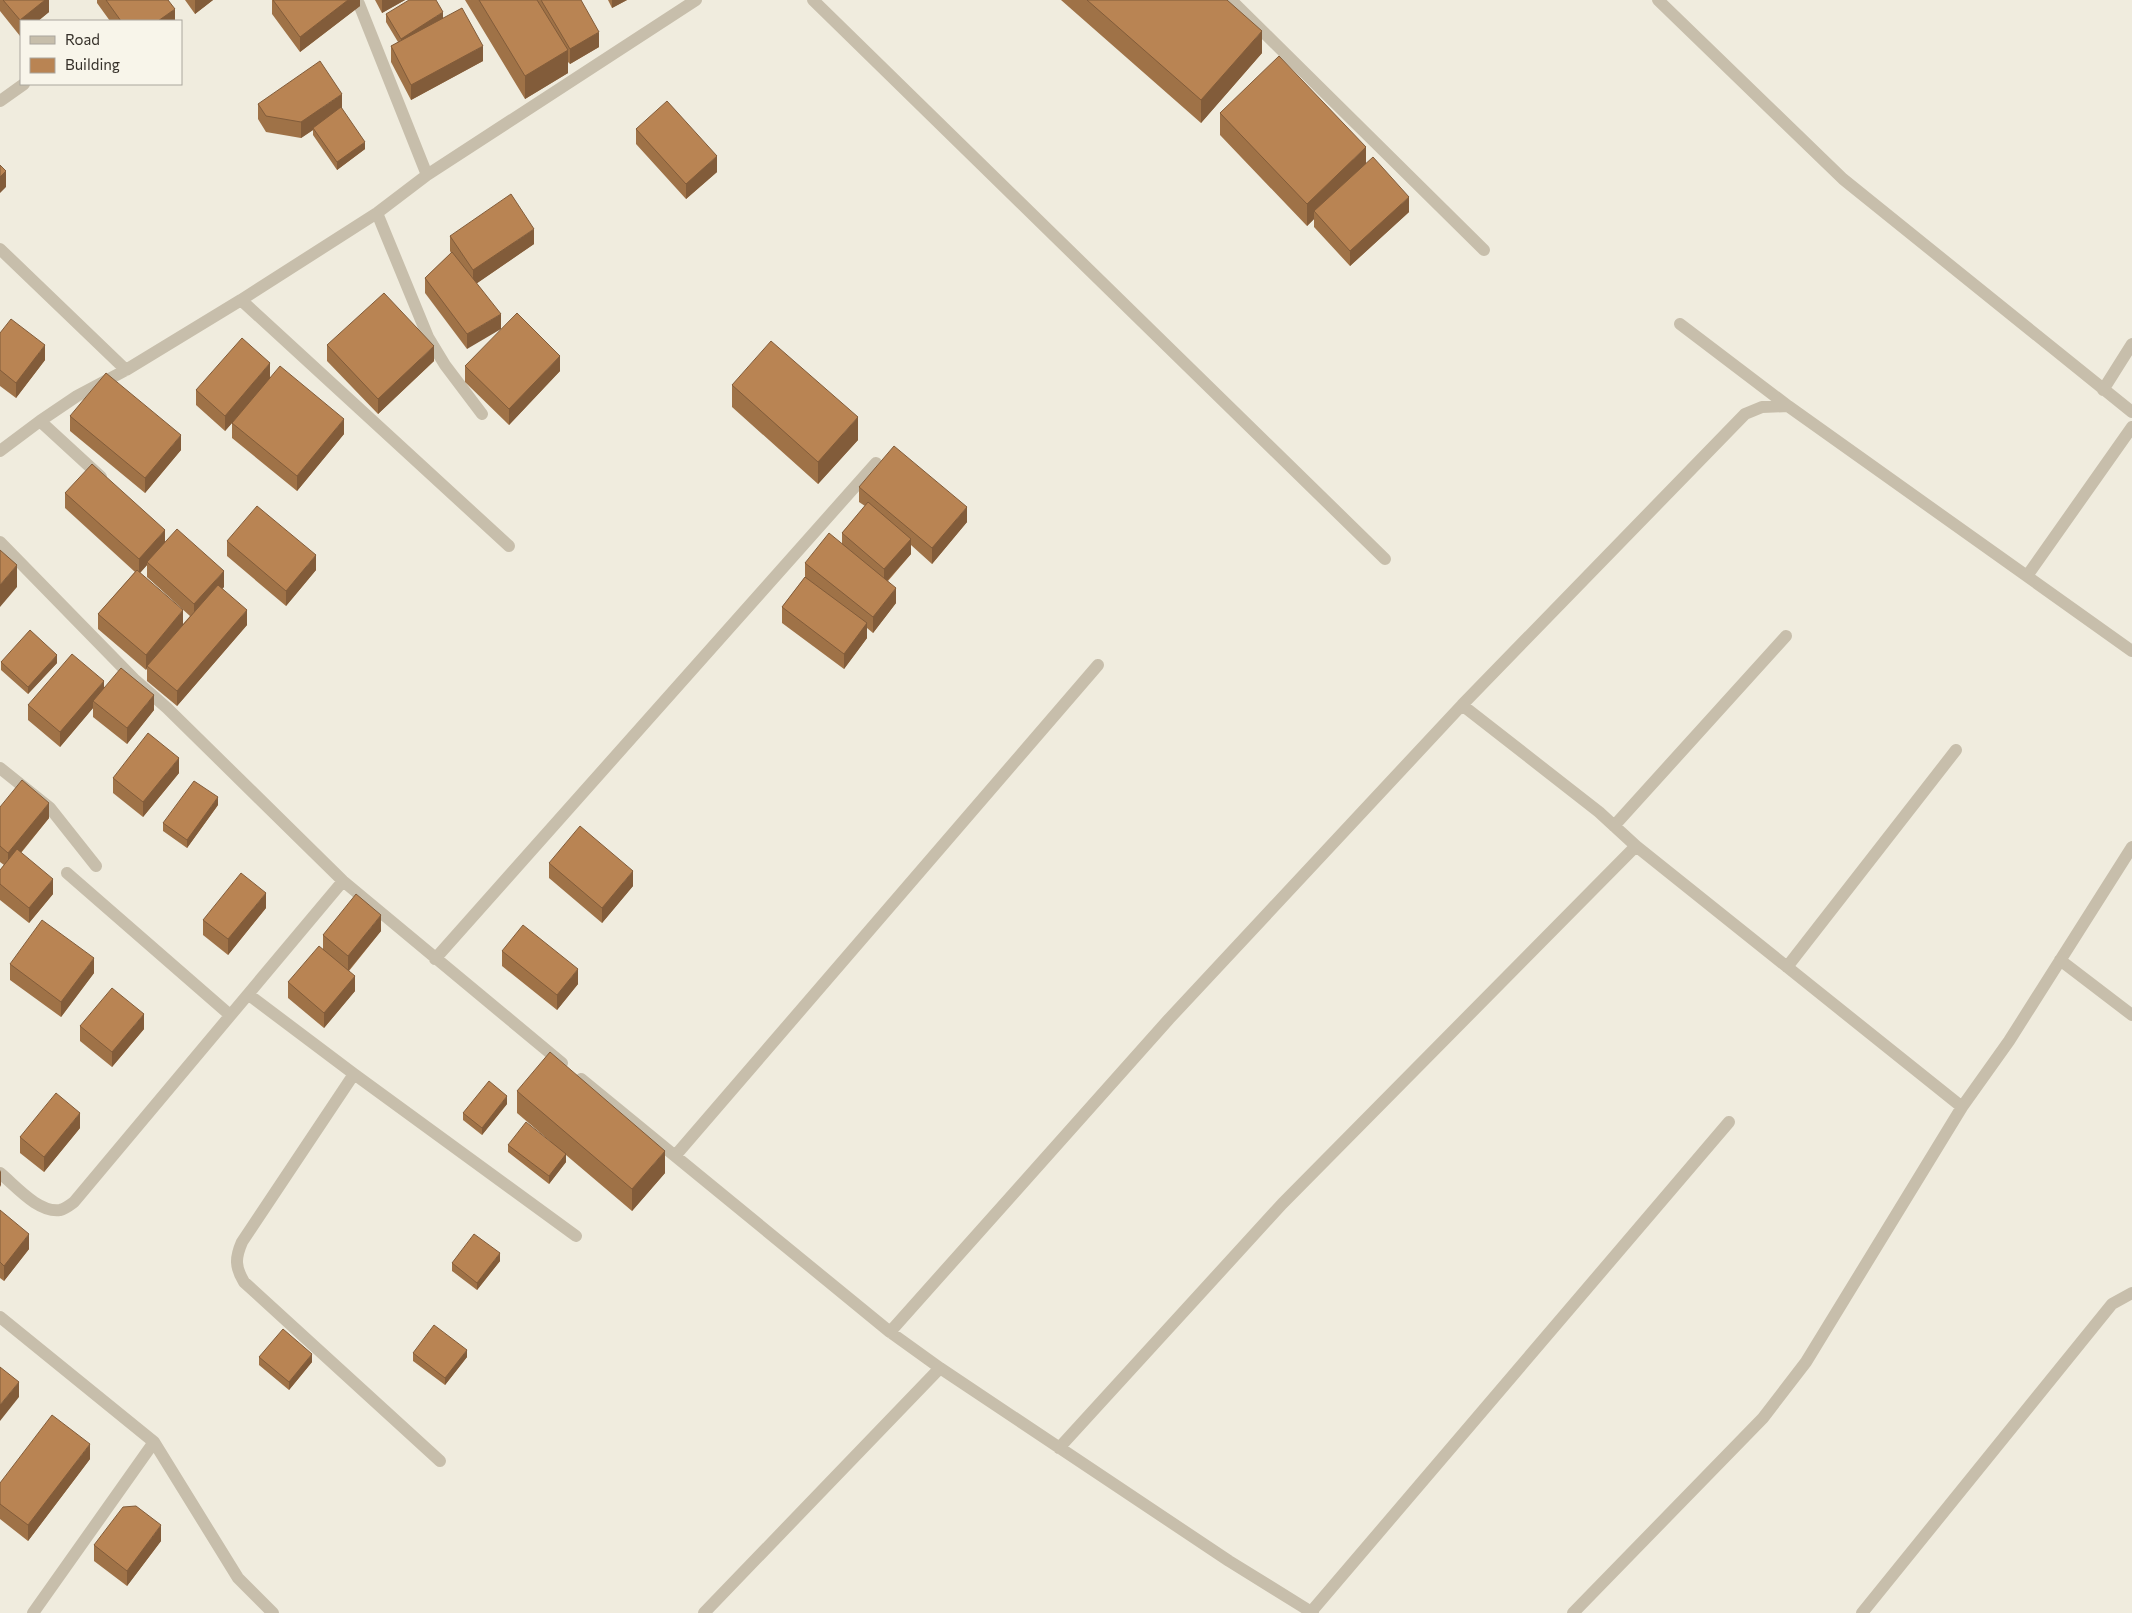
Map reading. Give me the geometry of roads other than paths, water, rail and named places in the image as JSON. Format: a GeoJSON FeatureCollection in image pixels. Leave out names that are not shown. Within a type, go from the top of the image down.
{"type":"FeatureCollection","features":[{"type":"Feature","properties":{"kind":"street"},"geometry":{"type":"LineString","coordinates":[[1,449],[77,396],[126,370],[241,300],[377,213],[426,175],[696,0]]}},
{"type":"Feature","properties":{"kind":"street"},"geometry":{"type":"LineString","coordinates":[[813,0],[1385,559]]}},
{"type":"Feature","properties":{"kind":"street"},"geometry":{"type":"LineString","coordinates":[[1231,0],[1484,250]]}},
{"type":"Feature","properties":{"kind":"street"},"geometry":{"type":"LineString","coordinates":[[1658,0],[1843,179],[2132,412]]}},
{"type":"Feature","properties":{"kind":"street"},"geometry":{"type":"LineString","coordinates":[[360,4],[426,175]]}},
{"type":"Feature","properties":{"kind":"street"},"geometry":{"type":"LineString","coordinates":[[0,101],[23,85]]}},
{"type":"Feature","properties":{"kind":"street"},"geometry":{"type":"LineString","coordinates":[[377,213],[428,337],[445,365],[482,414]]}},
{"type":"Feature","properties":{"kind":"street"},"geometry":{"type":"LineString","coordinates":[[0,250],[126,370]]}},
{"type":"Feature","properties":{"kind":"street"},"geometry":{"type":"LineString","coordinates":[[241,300],[509,546]]}},
{"type":"Feature","properties":{"kind":"street"},"geometry":{"type":"LineString","coordinates":[[1680,324],[1788,406],[2132,651]]}},
{"type":"Feature","properties":{"kind":"street"},"geometry":{"type":"LineString","coordinates":[[2103,390],[2132,344]]}},
{"type":"Feature","properties":{"kind":"street"},"geometry":{"type":"LineString","coordinates":[[890,1332],[1169,1019],[1462,705],[1745,414],[1762,407],[1788,406]]}},
{"type":"Feature","properties":{"kind":"street"},"geometry":{"type":"LineString","coordinates":[[40,420],[112,487]]}},
{"type":"Feature","properties":{"kind":"street"},"geometry":{"type":"LineString","coordinates":[[2027,576],[2132,427]]}},
{"type":"Feature","properties":{"kind":"street"},"geometry":{"type":"LineString","coordinates":[[436,959],[876,463]]}},
{"type":"Feature","properties":{"kind":"street"},"geometry":{"type":"LineString","coordinates":[[0,542],[134,679],[167,708],[343,881],[890,1332],[940,1368],[1229,1561],[1312,1612],[1729,1122]]}},
{"type":"Feature","properties":{"kind":"street"},"geometry":{"type":"LineString","coordinates":[[1614,826],[1786,636]]}},
{"type":"Feature","properties":{"kind":"street"},"geometry":{"type":"LineString","coordinates":[[675,1156],[1098,666]]}},
{"type":"Feature","properties":{"kind":"street"},"geometry":{"type":"LineString","coordinates":[[1462,705],[1962,1107]]}},
{"type":"Feature","properties":{"kind":"street"},"geometry":{"type":"LineString","coordinates":[[1787,967],[1956,750]]}},
{"type":"Feature","properties":{"kind":"street"},"geometry":{"type":"LineString","coordinates":[[0,768],[50,808],[96,866]]}},
{"type":"Feature","properties":{"kind":"street"},"geometry":{"type":"LineString","coordinates":[[1059,1448],[1282,1204],[1636,846]]}},
{"type":"Feature","properties":{"kind":"street"},"geometry":{"type":"LineString","coordinates":[[1573,1613],[1763,1418],[1806,1362],[1962,1107],[2009,1041],[2132,847]]}},
{"type":"Feature","properties":{"kind":"street"},"geometry":{"type":"LineString","coordinates":[[67,873],[230,1015]]}},
{"type":"Feature","properties":{"kind":"street"},"geometry":{"type":"LineString","coordinates":[[0,1173],[39,1206],[50,1210],[63,1210],[74,1202],[343,881]]}},
{"type":"Feature","properties":{"kind":"street"},"geometry":{"type":"LineString","coordinates":[[2060,960],[2132,1016]]}},
{"type":"Feature","properties":{"kind":"street"},"geometry":{"type":"LineString","coordinates":[[249,995],[576,1236]]}},
{"type":"Feature","properties":{"kind":"street"},"geometry":{"type":"LineString","coordinates":[[354,1074],[242,1242],[237,1254],[236,1269],[244,1282],[440,1461]]}},
{"type":"Feature","properties":{"kind":"street"},"geometry":{"type":"LineString","coordinates":[[1862,1613],[2112,1304],[2132,1293]]}},
{"type":"Feature","properties":{"kind":"street"},"geometry":{"type":"LineString","coordinates":[[0,1317],[154,1442],[238,1578],[272,1613]]}},
{"type":"Feature","properties":{"kind":"street"},"geometry":{"type":"LineString","coordinates":[[704,1613],[940,1368]]}},
{"type":"Feature","properties":{"kind":"street"},"geometry":{"type":"LineString","coordinates":[[33,1613],[154,1442]]}}]}
